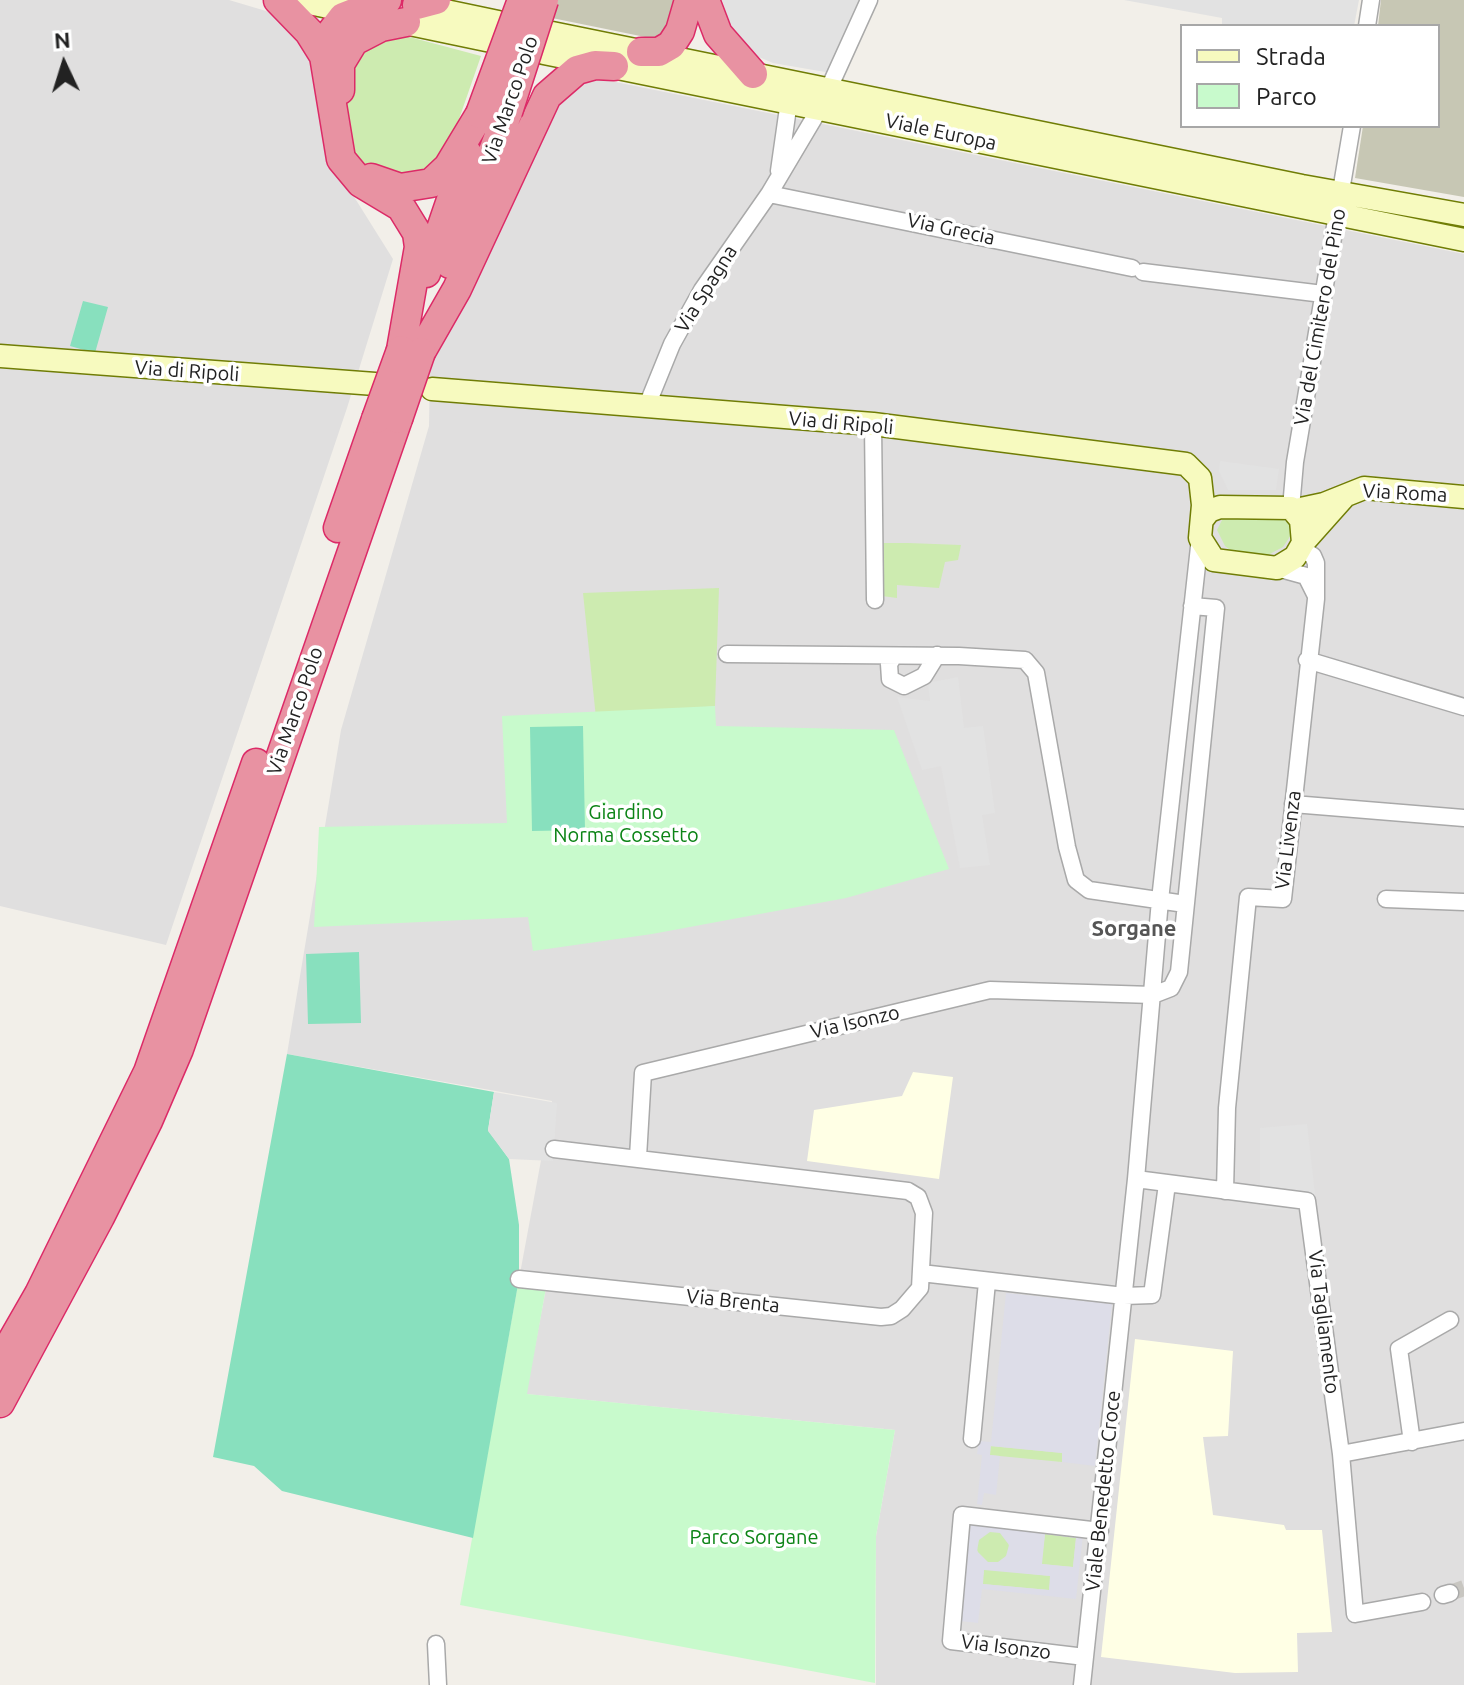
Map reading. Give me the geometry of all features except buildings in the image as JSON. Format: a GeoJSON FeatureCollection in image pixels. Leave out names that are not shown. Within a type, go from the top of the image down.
{"type":"FeatureCollection","features":[{"type":"Feature","properties":{"kind":"highway"},"geometry":{"type":"LineString","coordinates":[[278,0],[309,32],[324,56],[341,159],[361,183],[401,207],[417,233],[419,247],[411,351]]}},
{"type":"Feature","properties":{"kind":"highway"},"geometry":{"type":"LineString","coordinates":[[324,56],[333,29],[354,11],[387,0]]}},
{"type":"Feature","properties":{"kind":"highway","name":"Via Marco Polo"},"geometry":{"type":"LineString","coordinates":[[0,1362],[39,1294],[148,1072],[411,351],[455,249],[522,0]]}},
{"type":"Feature","properties":{"kind":"highway","name":"Via Marco Polo"},"geometry":{"type":"LineString","coordinates":[[494,113],[544,0]]}},
{"type":"Feature","properties":{"kind":"highway"},"geometry":{"type":"LineString","coordinates":[[641,52],[659,52],[671,45],[680,31],[689,0]]}},
{"type":"Feature","properties":{"kind":"highway"},"geometry":{"type":"LineString","coordinates":[[705,0],[718,34],[753,74]]}},
{"type":"Feature","properties":{"kind":"highway"},"geometry":{"type":"LineString","coordinates":[[413,7],[354,41],[342,59],[339,80],[344,127],[348,145],[360,170],[389,186],[409,188],[431,183],[494,113]]}},
{"type":"Feature","properties":{"kind":"highway"},"geometry":{"type":"LineString","coordinates":[[411,351],[457,289],[547,96],[577,70],[595,65],[614,66]]}},
{"type":"Feature","properties":{"kind":"highway","name":"Via Marco Polo"},"geometry":{"type":"LineString","coordinates":[[0,1403],[100,1217],[148,1121],[179,1049],[387,419]]}},
{"type":"Feature","properties":{"kind":"street"},"geometry":{"type":"LineString","coordinates":[[295,0],[354,11],[413,7],[494,32]]}},
{"type":"Feature","properties":{"kind":"street","name":"Via Spagna"},"geometry":{"type":"LineString","coordinates":[[646,408],[672,344],[702,290],[769,194],[825,99],[869,0]]}},
{"type":"Feature","properties":{"kind":"street"},"geometry":{"type":"LineString","coordinates":[[1367,24],[1371,0]]}},
{"type":"Feature","properties":{"kind":"street","name":"Viale Europa"},"geometry":{"type":"LineString","coordinates":[[825,99],[783,100],[614,66],[548,43],[641,52],[753,74],[825,99],[1339,204]]}},
{"type":"Feature","properties":{"kind":"street","name":"Via Spagna"},"geometry":{"type":"LineString","coordinates":[[778,177],[783,100]]}},
{"type":"Feature","properties":{"kind":"street","name":"Via del Cimitero del Pino"},"geometry":{"type":"LineString","coordinates":[[1294,509],[1295,462],[1352,128]]}},
{"type":"Feature","properties":{"kind":"street","name":"Via Grecia"},"geometry":{"type":"LineString","coordinates":[[769,194],[1137,270],[1323,294]]}},
{"type":"Feature","properties":{"kind":"street"},"geometry":{"type":"LineString","coordinates":[[1339,204],[1464,215]]}},
{"type":"Feature","properties":{"kind":"street"},"geometry":{"type":"LineString","coordinates":[[1339,204],[1464,240]]}},
{"type":"Feature","properties":{"kind":"street","name":"Via di Ripoli"},"geometry":{"type":"LineString","coordinates":[[0,356],[375,384]]}},
{"type":"Feature","properties":{"kind":"street","name":"Via di Ripoli"},"geometry":{"type":"LineString","coordinates":[[432,389],[873,424],[1186,464],[1197,474],[1201,485],[1201,529]]}},
{"type":"Feature","properties":{"kind":"street"},"geometry":{"type":"LineString","coordinates":[[873,424],[875,600]]}},
{"type":"Feature","properties":{"kind":"street","name":"Via Roma"},"geometry":{"type":"LineString","coordinates":[[1201,529],[1209,511],[1220,507],[1315,507],[1347,493],[1373,487],[1464,497]]}},
{"type":"Feature","properties":{"kind":"street","name":"Via Roma"},"geometry":{"type":"LineString","coordinates":[[1277,568],[1331,516],[1347,493]]}},
{"type":"Feature","properties":{"kind":"street"},"geometry":{"type":"LineString","coordinates":[[1294,509],[1303,529],[1302,546]]}},
{"type":"Feature","properties":{"kind":"street"},"geometry":{"type":"LineString","coordinates":[[1201,529],[1209,557],[1233,565],[1277,568],[1306,576],[1316,599]]}},
{"type":"Feature","properties":{"kind":"street","name":"Viale Benedetto Croce"},"geometry":{"type":"LineString","coordinates":[[1082,1685],[1136,1179],[1160,900],[1201,529]]}},
{"type":"Feature","properties":{"kind":"street","name":"Via Livenza"},"geometry":{"type":"LineString","coordinates":[[1225,1191],[1227,1108],[1248,897],[1283,899],[1316,599],[1316,563],[1302,546]]}},
{"type":"Feature","properties":{"kind":"street"},"geometry":{"type":"LineString","coordinates":[[1153,995],[1166,991],[1178,980],[1203,737],[1216,608],[1193,602],[1206,576],[1233,565]]}},
{"type":"Feature","properties":{"kind":"street"},"geometry":{"type":"LineString","coordinates":[[727,654],[894,656],[935,661],[959,656],[1019,658],[1036,673],[1067,847],[1079,884],[1089,890],[1185,904]]}},
{"type":"Feature","properties":{"kind":"street"},"geometry":{"type":"LineString","coordinates":[[894,656],[890,679],[898,686],[918,681],[935,661]]}},
{"type":"Feature","properties":{"kind":"street"},"geometry":{"type":"LineString","coordinates":[[1307,660],[1464,707]]}},
{"type":"Feature","properties":{"kind":"street"},"geometry":{"type":"LineString","coordinates":[[1179,734],[1203,737]]}},
{"type":"Feature","properties":{"kind":"street"},"geometry":{"type":"LineString","coordinates":[[1293,804],[1464,818]]}},
{"type":"Feature","properties":{"kind":"street"},"geometry":{"type":"LineString","coordinates":[[1386,899],[1464,902]]}},
{"type":"Feature","properties":{"kind":"street","name":"Via Isonzo"},"geometry":{"type":"LineString","coordinates":[[638,1157],[643,1073],[990,990],[1153,995]]}},
{"type":"Feature","properties":{"kind":"street"},"geometry":{"type":"LineString","coordinates":[[554,1149],[914,1193],[924,1213],[921,1273],[1124,1296],[1147,1296],[1155,1291],[1167,1184]]}},
{"type":"Feature","properties":{"kind":"street","name":"Via Tagliamento"},"geometry":{"type":"LineString","coordinates":[[1136,1179],[1307,1201],[1341,1454],[1355,1614],[1422,1602]]}},
{"type":"Feature","properties":{"kind":"street","name":"Via Brenta"},"geometry":{"type":"LineString","coordinates":[[519,1279],[881,1317],[891,1316],[912,1300],[920,1288],[921,1273]]}},
{"type":"Feature","properties":{"kind":"street"},"geometry":{"type":"LineString","coordinates":[[972,1439],[987,1282]]}},
{"type":"Feature","properties":{"kind":"street"},"geometry":{"type":"LineString","coordinates":[[1412,1442],[1399,1349],[1450,1320]]}},
{"type":"Feature","properties":{"kind":"street"},"geometry":{"type":"LineString","coordinates":[[1341,1454],[1464,1431]]}},
{"type":"Feature","properties":{"kind":"street","name":"Via Isonzo"},"geometry":{"type":"LineString","coordinates":[[1085,1657],[951,1641],[962,1515],[1100,1531]]}},
{"type":"Feature","properties":{"kind":"street"},"geometry":{"type":"LineString","coordinates":[[436,1644],[438,1685]]}},
{"type":"Feature","properties":{"kind":"shaded area"},"geometry":{"type":"Polygon","coordinates":[[[0,0],[229,0],[266,11],[291,24],[314,58],[336,168],[393,259],[347,408],[166,945],[0,906],[0,0]]]}},
{"type":"Feature","properties":{"kind":"shaded area"},"geometry":{"type":"Polygon","coordinates":[[[558,0],[684,0],[667,34],[650,38],[552,18],[558,0]]]}},
{"type":"Feature","properties":{"kind":"shaded area"},"geometry":{"type":"Polygon","coordinates":[[[722,0],[862,0],[831,73],[773,63],[752,54],[735,39],[722,0]]]}},
{"type":"Feature","properties":{"kind":"shaded area"},"geometry":{"type":"Polygon","coordinates":[[[1124,0],[1359,0],[1354,24],[1222,24],[1222,18],[1124,0]]]}},
{"type":"Feature","properties":{"kind":"shaded area"},"geometry":{"type":"Polygon","coordinates":[[[1381,0],[1464,0],[1464,197],[1355,178],[1363,128],[1440,128],[1440,24],[1378,24],[1381,0]]]}},
{"type":"Feature","properties":{"kind":"shaded area"},"geometry":{"type":"Polygon","coordinates":[[[581,75],[1464,254],[1464,1685],[876,1685],[876,1536],[895,1430],[526,1394],[547,1283],[519,1279],[552,1101],[287,1054],[341,730],[429,426],[430,368],[538,132],[581,75]]]}},
{"type":"Feature","properties":{"kind":"shaded area"},"geometry":{"type":"Polygon","coordinates":[[[1220,461],[1279,469],[1276,490],[1228,490],[1219,471],[1220,461]]]}},
{"type":"Feature","properties":{"kind":"shaded area"},"geometry":{"type":"Polygon","coordinates":[[[958,677],[964,728],[983,726],[995,813],[982,815],[990,865],[960,868],[941,766],[922,770],[897,697],[930,701],[928,686],[932,682],[958,677]]]}},
{"type":"Feature","properties":{"kind":"shaded area"},"geometry":{"type":"Polygon","coordinates":[[[913,1072],[953,1077],[939,1179],[807,1161],[814,1110],[902,1096],[913,1072]]]}},
{"type":"Feature","properties":{"kind":"shaded area"},"geometry":{"type":"Polygon","coordinates":[[[494,1092],[557,1103],[553,1161],[509,1159],[488,1131],[494,1092]]]}},
{"type":"Feature","properties":{"kind":"shaded area"},"geometry":{"type":"Polygon","coordinates":[[[1307,1124],[1317,1211],[1260,1209],[1260,1128],[1307,1124]]]}},
{"type":"Feature","properties":{"kind":"shaded area"},"geometry":{"type":"Polygon","coordinates":[[[1006,1293],[1112,1304],[1095,1466],[1062,1462],[1062,1453],[991,1446],[990,1455],[1000,1456],[996,1495],[984,1493],[982,1505],[977,1504],[982,1455],[977,1454],[979,1441],[991,1442],[1006,1293]]]}},
{"type":"Feature","properties":{"kind":"shaded area"},"geometry":{"type":"Polygon","coordinates":[[[1135,1339],[1233,1351],[1228,1436],[1203,1437],[1213,1515],[1284,1525],[1286,1530],[1322,1530],[1332,1632],[1297,1633],[1298,1672],[1235,1673],[1101,1657],[1135,1339]]]}},
{"type":"Feature","properties":{"kind":"shaded area"},"geometry":{"type":"Polygon","coordinates":[[[971,1522],[1083,1534],[1076,1599],[982,1589],[978,1623],[960,1621],[971,1522]],[[990,1532],[979,1540],[977,1551],[988,1562],[998,1562],[1006,1556],[1009,1545],[1000,1533],[990,1532]],[[1045,1534],[1042,1564],[1073,1567],[1076,1538],[1045,1534]],[[984,1570],[983,1584],[1049,1590],[1050,1576],[984,1570]]]}},
{"type":"Feature","properties":{"kind":"green space"},"geometry":{"type":"Polygon","coordinates":[[[402,35],[481,56],[444,162],[417,181],[365,168],[357,158],[352,145],[344,79],[371,40],[402,35]]]}},
{"type":"Feature","properties":{"kind":"green space"},"geometry":{"type":"Polygon","coordinates":[[[83,301],[108,307],[95,353],[70,346],[83,301]]]}},
{"type":"Feature","properties":{"kind":"green space"},"geometry":{"type":"Polygon","coordinates":[[[1223,518],[1281,518],[1291,525],[1293,532],[1283,547],[1264,557],[1234,553],[1225,546],[1217,530],[1223,518]]]}},
{"type":"Feature","properties":{"kind":"green space"},"geometry":{"type":"Polygon","coordinates":[[[883,543],[961,545],[958,560],[945,562],[939,588],[897,585],[897,598],[882,596],[883,543]]]}},
{"type":"Feature","properties":{"kind":"green space"},"geometry":{"type":"Polygon","coordinates":[[[719,588],[715,706],[596,718],[583,593],[719,588]]]}},
{"type":"Feature","properties":{"kind":"green space","name":"Giardino Norma Cossetto"},"geometry":{"type":"Polygon","coordinates":[[[715,706],[716,726],[894,730],[949,869],[846,898],[652,934],[533,951],[528,917],[314,927],[319,827],[507,823],[502,716],[715,706]]]}},
{"type":"Feature","properties":{"kind":"green space"},"geometry":{"type":"Polygon","coordinates":[[[583,726],[585,830],[532,831],[530,727],[583,726]]]}},
{"type":"Feature","properties":{"kind":"green space"},"geometry":{"type":"Polygon","coordinates":[[[359,952],[361,1023],[308,1024],[306,954],[359,952]]]}},
{"type":"Feature","properties":{"kind":"green space"},"geometry":{"type":"Polygon","coordinates":[[[287,1054],[494,1092],[488,1130],[509,1159],[519,1225],[519,1279],[473,1538],[282,1491],[254,1466],[213,1457],[287,1054]]]}},
{"type":"Feature","properties":{"kind":"green space","name":"Parco Sorgane"},"geometry":{"type":"Polygon","coordinates":[[[519,1279],[547,1282],[527,1394],[895,1430],[876,1536],[875,1683],[460,1605],[519,1279]]]}},
{"type":"Feature","properties":{"kind":"green space"},"geometry":{"type":"Polygon","coordinates":[[[990,1446],[1063,1453],[1062,1462],[989,1455],[990,1446]]]}},
{"type":"Feature","properties":{"kind":"green space"},"geometry":{"type":"Polygon","coordinates":[[[993,1531],[1004,1536],[1009,1547],[1004,1558],[993,1563],[982,1558],[977,1547],[982,1536],[993,1531]]]}},
{"type":"Feature","properties":{"kind":"green space"},"geometry":{"type":"Polygon","coordinates":[[[1045,1534],[1076,1538],[1073,1567],[1041,1564],[1045,1534]]]}},
{"type":"Feature","properties":{"kind":"green space"},"geometry":{"type":"Polygon","coordinates":[[[984,1569],[1051,1576],[1049,1590],[982,1584],[984,1569]]]}},
{"type":"Feature","properties":{"kind":"tunnel"},"geometry":{"type":"LineString","coordinates":[[1450,1593],[1464,1588]]}},
{"type":"Feature","properties":{"kind":"district","name":"Sorgane"},"geometry":{"type":"Point","coordinates":[1134,929]}}]}
